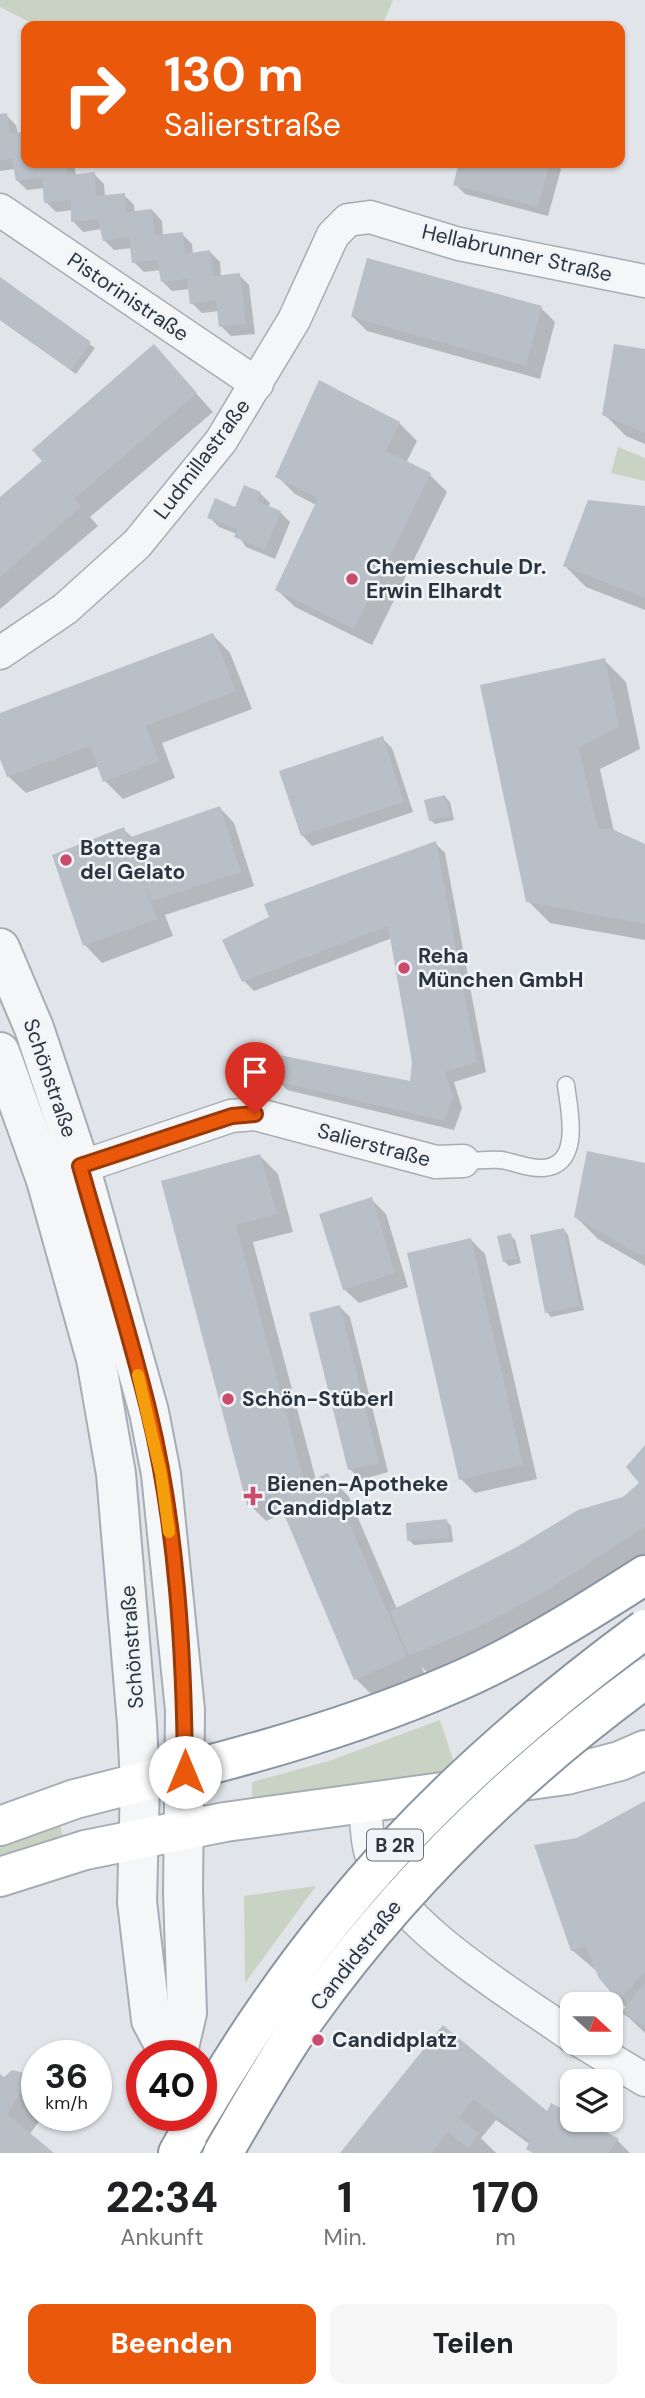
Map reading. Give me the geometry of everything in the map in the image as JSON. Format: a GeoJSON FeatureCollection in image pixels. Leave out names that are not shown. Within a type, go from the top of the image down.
{"type":"FeatureCollection","features":[{"type":"Feature","properties":{"kind":"main road"},"geometry":{"type":"LineString","coordinates":[[0,1826],[75,1799],[185,1772],[346,1727],[456,1682],[573,1621],[645,1575]]}},
{"type":"Feature","properties":{"kind":"main road","name":"Candidstraße"},"geometry":{"type":"LineString","coordinates":[[217,2084],[238,2048],[282,1984],[380,1861],[429,1810],[511,1734],[645,1629]]}},
{"type":"Feature","properties":{"kind":"main road","name":"Candidstraße"},"geometry":{"type":"LineString","coordinates":[[223,2153],[306,2017],[403,1895],[458,1836],[540,1761],[645,1679]]}},
{"type":"Feature","properties":{"kind":"main road"},"geometry":{"type":"LineString","coordinates":[[0,1877],[85,1850],[137,1839],[364,1801],[566,1775],[621,1761],[645,1750]]}},
{"type":"Feature","properties":{"kind":"main road","name":"Candidstraße"},"geometry":{"type":"LineString","coordinates":[[177,2153],[190,2131]]}},
{"type":"Feature","properties":{"kind":"street","name":"Pistorinistraße"},"geometry":{"type":"LineString","coordinates":[[0,210],[257,384]]}},
{"type":"Feature","properties":{"kind":"street","name":"Hellabrunner Straße"},"geometry":{"type":"LineString","coordinates":[[348,220],[370,217],[459,244],[645,281]]}},
{"type":"Feature","properties":{"kind":"street","name":"Ludmillastraße"},"geometry":{"type":"LineString","coordinates":[[0,653],[65,609],[137,544],[221,441],[294,320],[333,235],[348,220]]}},
{"type":"Feature","properties":{"kind":"street","name":"Schönstraße"},"geometry":{"type":"LineString","coordinates":[[0,948],[34,1028],[63,1173],[116,1474],[127,1579],[140,1783],[137,1902],[151,2020],[162,2040]]}},
{"type":"Feature","properties":{"kind":"street","name":"Schönstraße"},"geometry":{"type":"LineString","coordinates":[[0,1052],[63,1173],[149,1412],[161,1474],[183,1690],[187,2013],[191,2040]]}},
{"type":"Feature","properties":{"kind":"street","name":"Salierstraße"},"geometry":{"type":"LineString","coordinates":[[63,1173],[232,1116],[255,1114],[436,1162],[463,1161]]}},
{"type":"Feature","properties":{"kind":"street"},"geometry":{"type":"LineString","coordinates":[[364,1801],[372,1859],[402,1904],[455,1954],[560,2028]]}},
{"type":"Feature","properties":{"kind":"street"},"geometry":{"type":"LineString","coordinates":[[604,2055],[645,2080]]}},
{"type":"Feature","properties":{"kind":"street"},"geometry":{"type":"LineString","coordinates":[[176,2131],[177,2153]]}},
{"type":"Feature","properties":{"kind":"lane"},"geometry":{"type":"LineString","coordinates":[[463,1161],[500,1160],[536,1168],[553,1166],[565,1154],[572,1134],[566,1084]]}},
{"type":"Feature","properties":{"kind":"lane"},"geometry":{"type":"LineString","coordinates":[[217,2064],[240,2068],[299,1978],[383,1878]]}},
{"type":"Feature","properties":{"kind":"green space"},"geometry":{"type":"Polygon","coordinates":[[[0,0],[393,0],[384,21],[27,21],[0,7],[0,0]]]}},
{"type":"Feature","properties":{"kind":"green space"},"geometry":{"type":"Polygon","coordinates":[[[618,447],[645,458],[645,481],[611,473],[618,447]]]}},
{"type":"Feature","properties":{"kind":"green space"},"geometry":{"type":"Polygon","coordinates":[[[440,1720],[459,1778],[252,1797],[252,1782],[329,1761],[440,1720]]]}},
{"type":"Feature","properties":{"kind":"green space"},"geometry":{"type":"Polygon","coordinates":[[[60,1825],[63,1836],[0,1857],[0,1847],[60,1825]]]}},
{"type":"Feature","properties":{"kind":"green space"},"geometry":{"type":"Polygon","coordinates":[[[316,1886],[245,1983],[244,1896],[316,1886]]]}},
{"type":"Feature","properties":{"kind":"building"},"geometry":{"type":"Polygon","coordinates":[[[7,113],[10,133],[21,132],[21,168],[67,168],[68,175],[95,172],[96,196],[125,193],[126,212],[152,209],[155,235],[183,232],[185,254],[210,250],[213,276],[240,273],[246,324],[219,327],[216,300],[190,304],[187,279],[161,282],[157,260],[132,263],[129,237],[103,241],[98,219],[71,222],[71,200],[44,203],[42,178],[16,181],[12,159],[0,160],[0,114],[7,113]]]}},
{"type":"Feature","properties":{"kind":"building"},"geometry":{"type":"Polygon","coordinates":[[[458,168],[549,168],[538,207],[453,185],[458,168]]]}},
{"type":"Feature","properties":{"kind":"building"},"geometry":{"type":"Polygon","coordinates":[[[367,258],[542,306],[526,366],[351,317],[367,258]]]}},
{"type":"Feature","properties":{"kind":"building"},"geometry":{"type":"Polygon","coordinates":[[[0,277],[91,342],[71,370],[0,320],[0,277]]]}},
{"type":"Feature","properties":{"kind":"building"},"geometry":{"type":"Polygon","coordinates":[[[154,344],[197,393],[74,499],[81,507],[0,577],[0,497],[42,461],[32,450],[154,344]]]}},
{"type":"Feature","properties":{"kind":"building"},"geometry":{"type":"Polygon","coordinates":[[[614,344],[645,349],[645,433],[602,415],[614,344]]]}},
{"type":"Feature","properties":{"kind":"building"},"geometry":{"type":"Polygon","coordinates":[[[319,380],[400,422],[386,451],[431,473],[354,629],[275,590],[318,498],[275,477],[319,380]]]}},
{"type":"Feature","properties":{"kind":"building"},"geometry":{"type":"Polygon","coordinates":[[[244,485],[261,492],[257,501],[281,511],[265,550],[234,537],[237,529],[207,518],[215,498],[235,507],[244,485]]]}},
{"type":"Feature","properties":{"kind":"building"},"geometry":{"type":"Polygon","coordinates":[[[588,500],[645,506],[645,598],[563,566],[588,500]]]}},
{"type":"Feature","properties":{"kind":"building"},"geometry":{"type":"Polygon","coordinates":[[[213,633],[236,691],[146,726],[159,761],[103,782],[90,746],[7,777],[0,759],[0,713],[213,633]]]}},
{"type":"Feature","properties":{"kind":"building"},"geometry":{"type":"Polygon","coordinates":[[[605,658],[619,727],[579,748],[598,829],[612,829],[645,844],[645,924],[526,902],[480,685],[605,658]]]}},
{"type":"Feature","properties":{"kind":"building"},"geometry":{"type":"Polygon","coordinates":[[[383,736],[404,802],[301,836],[279,771],[383,736]]]}},
{"type":"Feature","properties":{"kind":"building"},"geometry":{"type":"Polygon","coordinates":[[[445,795],[450,816],[429,821],[424,800],[445,795]]]}},
{"type":"Feature","properties":{"kind":"building"},"geometry":{"type":"Polygon","coordinates":[[[220,806],[241,872],[152,901],[140,873],[157,919],[83,946],[52,855],[124,827],[128,838],[220,806]]]}},
{"type":"Feature","properties":{"kind":"building"},"geometry":{"type":"Polygon","coordinates":[[[436,841],[477,1062],[445,1072],[453,1097],[444,1121],[275,1081],[279,1055],[410,1081],[412,1062],[388,926],[242,982],[222,940],[269,917],[264,904],[436,841]]]}},
{"type":"Feature","properties":{"kind":"building"},"geometry":{"type":"Polygon","coordinates":[[[587,1151],[645,1163],[645,1255],[638,1254],[574,1217],[587,1151]]]}},
{"type":"Feature","properties":{"kind":"building"},"geometry":{"type":"Polygon","coordinates":[[[260,1154],[277,1214],[236,1225],[304,1480],[247,1505],[161,1181],[260,1154]]]}},
{"type":"Feature","properties":{"kind":"building"},"geometry":{"type":"Polygon","coordinates":[[[372,1197],[395,1273],[343,1290],[319,1214],[372,1197]]]}},
{"type":"Feature","properties":{"kind":"building"},"geometry":{"type":"Polygon","coordinates":[[[564,1228],[580,1306],[545,1313],[530,1235],[564,1228]]]}},
{"type":"Feature","properties":{"kind":"building"},"geometry":{"type":"Polygon","coordinates":[[[511,1233],[517,1259],[503,1262],[497,1236],[511,1233]]]}},
{"type":"Feature","properties":{"kind":"building"},"geometry":{"type":"Polygon","coordinates":[[[471,1238],[523,1465],[459,1480],[407,1253],[471,1238]]]}},
{"type":"Feature","properties":{"kind":"building"},"geometry":{"type":"Polygon","coordinates":[[[340,1305],[379,1463],[348,1470],[309,1313],[340,1305]]]}},
{"type":"Feature","properties":{"kind":"building"},"geometry":{"type":"Polygon","coordinates":[[[645,1445],[645,1527],[541,1594],[479,1627],[409,1656],[390,1611],[515,1548],[578,1510],[623,1497],[639,1483],[626,1467],[645,1445]]]}},
{"type":"Feature","properties":{"kind":"building"},"geometry":{"type":"Polygon","coordinates":[[[328,1473],[407,1657],[354,1680],[276,1495],[328,1473]]]}},
{"type":"Feature","properties":{"kind":"building"},"geometry":{"type":"Polygon","coordinates":[[[447,1519],[449,1538],[407,1541],[406,1523],[447,1519]]]}},
{"type":"Feature","properties":{"kind":"building"},"geometry":{"type":"Polygon","coordinates":[[[645,1801],[645,1972],[623,1996],[623,1992],[611,1992],[599,1978],[585,1946],[571,1951],[534,1845],[577,1838],[645,1801]]]}},
{"type":"Feature","properties":{"kind":"building"},"geometry":{"type":"Polygon","coordinates":[[[645,1982],[645,2027],[623,2014],[623,2010],[645,1982]]]}},
{"type":"Feature","properties":{"kind":"building"},"geometry":{"type":"Polygon","coordinates":[[[443,2025],[547,2111],[551,2103],[560,2108],[560,2132],[606,2132],[619,2139],[608,2153],[533,2153],[526,2149],[530,2141],[473,2099],[459,2118],[479,2134],[468,2148],[448,2132],[431,2153],[340,2153],[443,2025]]]}},
{"type":"Feature","properties":{"kind":"building"},"geometry":{"type":"Polygon","coordinates":[[[12,2070],[21,2072],[21,2092],[7,2114],[21,2126],[21,2131],[27,2131],[54,2153],[0,2153],[0,2074],[4,2077],[12,2070]]]}},
{"type":"Feature","properties":{"kind":"slow traffic"},"geometry":{"type":"LineString","coordinates":[[138,1375],[149,1412],[169,1532]]}},
{"type":"Feature","properties":{"kind":"place","name":"Chemieschule Dr. Erwin Elhardt"},"geometry":{"type":"Point","coordinates":[352,579]}},
{"type":"Feature","properties":{"kind":"place","name":"Bottega del Gelato"},"geometry":{"type":"Point","coordinates":[66,860]}},
{"type":"Feature","properties":{"kind":"place","name":"Reha München GmbH"},"geometry":{"type":"Point","coordinates":[404,968]}},
{"type":"Feature","properties":{"kind":"place","name":"Schön-Stüberl"},"geometry":{"type":"Point","coordinates":[228,1399]}},
{"type":"Feature","properties":{"kind":"place","name":"Bienen-Apotheke Candidplatz"},"geometry":{"type":"Point","coordinates":[253,1496]}},
{"type":"Feature","properties":{"kind":"place","name":"Candidplatz"},"geometry":{"type":"Point","coordinates":[318,2040]}},
{"type":"Feature","properties":{"kind":"route"},"geometry":{"type":"LineString","coordinates":[[185,1772],[183,1690],[171,1549],[161,1474],[149,1412],[80,1166],[232,1116],[255,1114]]}}]}
